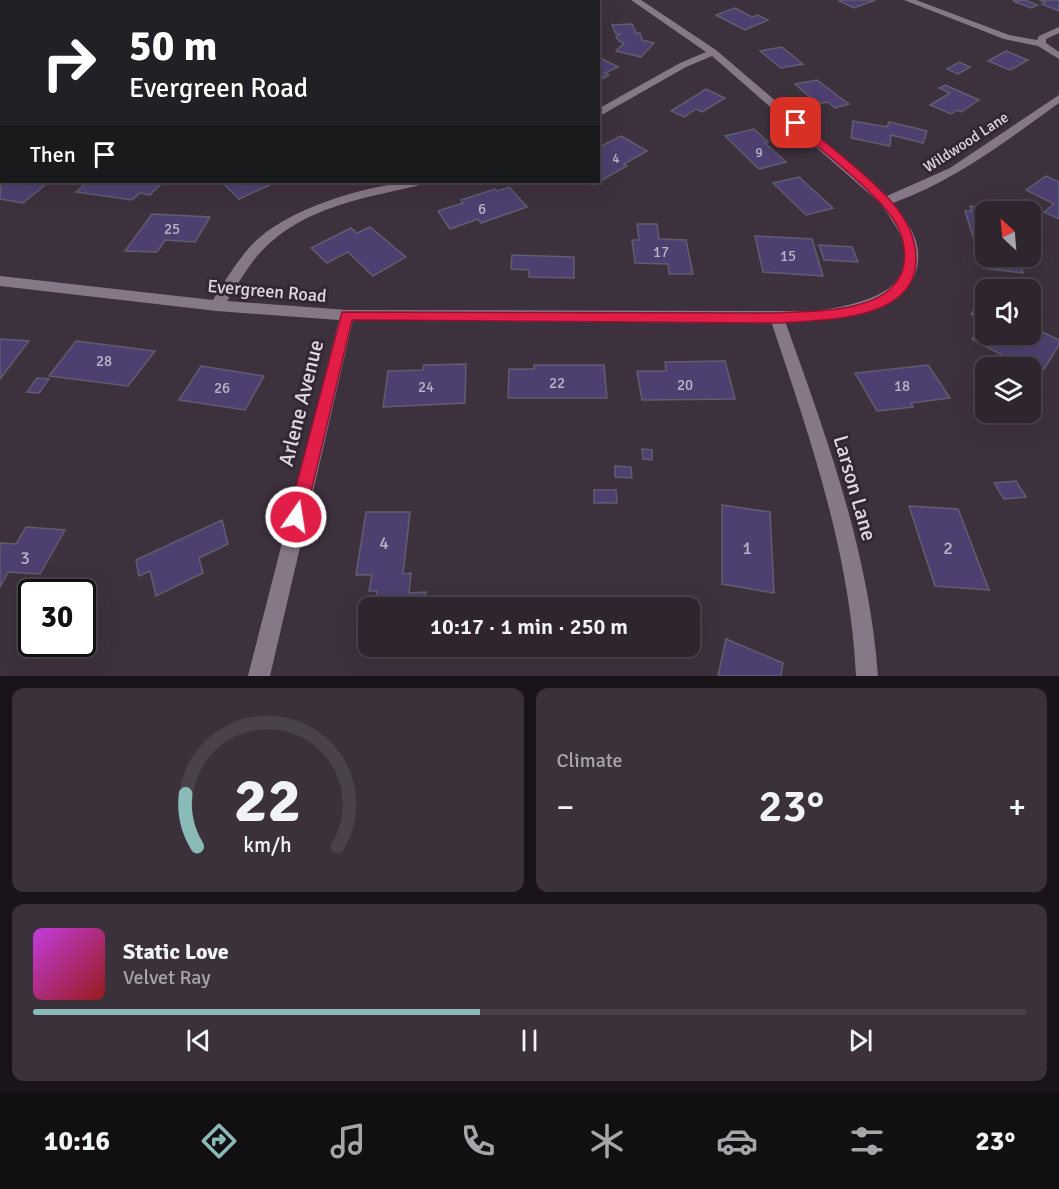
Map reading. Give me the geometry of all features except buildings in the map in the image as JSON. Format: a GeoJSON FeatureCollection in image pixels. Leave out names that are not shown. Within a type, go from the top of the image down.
{"type":"FeatureCollection","features":[{"type":"Feature","properties":{"kind":"street","name":"Evergreen Road"},"geometry":{"type":"LineString","coordinates":[[0,281],[217,306],[346,315],[777,318],[847,313],[881,302],[898,290],[908,276],[910,245],[904,226],[885,201],[744,76],[635,0]]}},
{"type":"Feature","properties":{"kind":"street"},"geometry":{"type":"LineString","coordinates":[[908,0],[1007,38],[1041,44],[1059,56]]}},
{"type":"Feature","properties":{"kind":"street"},"geometry":{"type":"LineString","coordinates":[[1041,44],[1042,38],[1059,30]]}},
{"type":"Feature","properties":{"kind":"street"},"geometry":{"type":"LineString","coordinates":[[600,113],[683,65],[712,52]]}},
{"type":"Feature","properties":{"kind":"street","name":"Wildwood Lane"},"geometry":{"type":"LineString","coordinates":[[885,201],[913,193],[944,176],[1059,98]]}},
{"type":"Feature","properties":{"kind":"street"},"geometry":{"type":"LineString","coordinates":[[217,306],[252,253],[285,224],[331,205],[412,183]]}},
{"type":"Feature","properties":{"kind":"street","name":"Arlene Avenue"},"geometry":{"type":"LineString","coordinates":[[259,676],[346,315]]}},
{"type":"Feature","properties":{"kind":"street","name":"Larson Lane"},"geometry":{"type":"LineString","coordinates":[[777,318],[810,415],[848,546],[863,620],[867,676]]}},
{"type":"Feature","properties":{"kind":"route"},"geometry":{"type":"LineString","coordinates":[[296,517],[346,315],[777,318],[847,313],[869,307],[890,297],[903,284],[910,267],[910,245],[904,226],[885,201],[796,123]]}}]}
